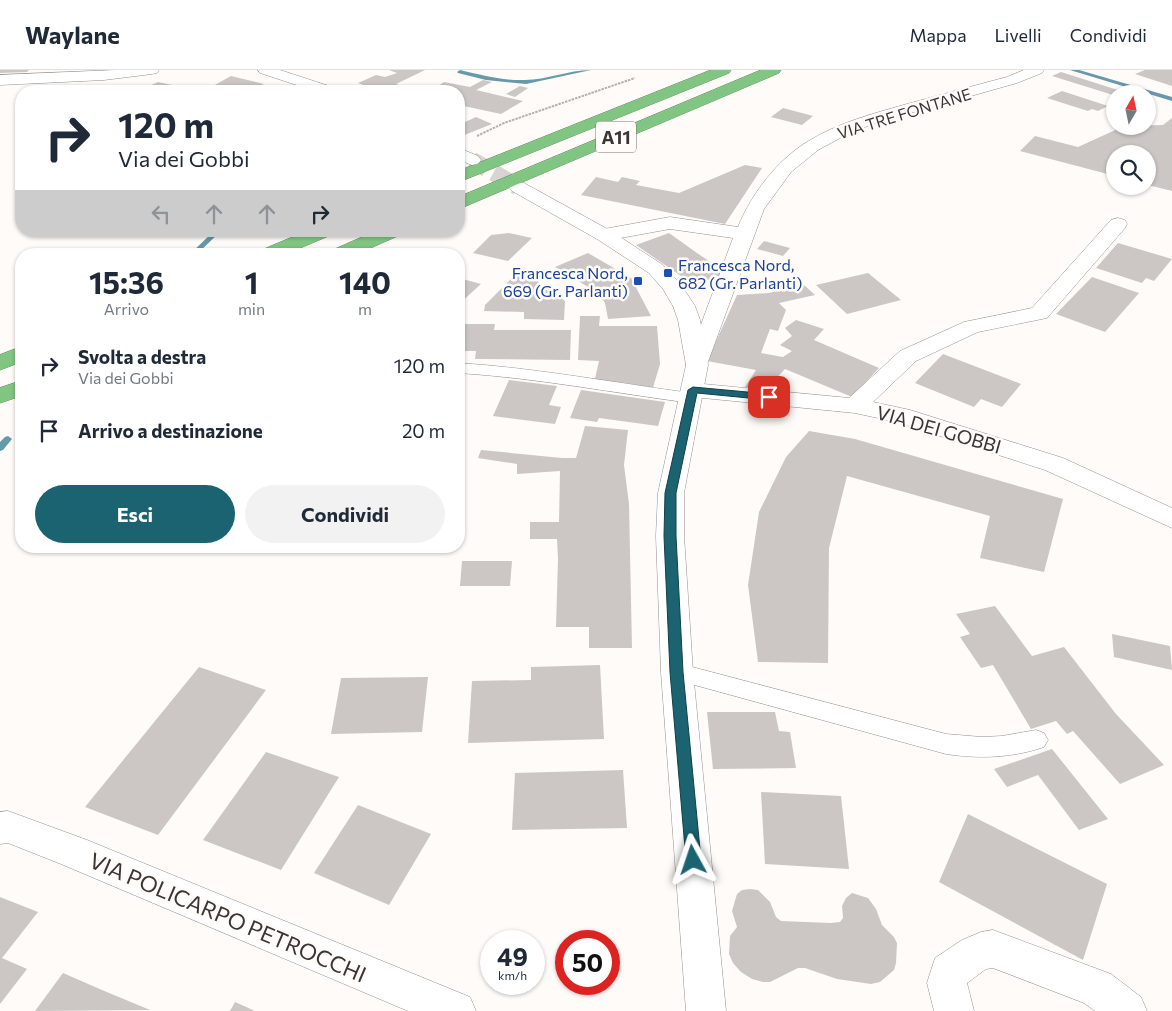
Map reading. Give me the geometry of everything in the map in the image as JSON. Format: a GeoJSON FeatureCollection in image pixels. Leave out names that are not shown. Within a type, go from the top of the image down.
{"type":"FeatureCollection","features":[{"type":"Feature","properties":{"kind":"highway","name":"A11"},"geometry":{"type":"LineString","coordinates":[[465,175],[724,70]]}},
{"type":"Feature","properties":{"kind":"highway","name":"A11"},"geometry":{"type":"LineString","coordinates":[[465,201],[774,70]]}},
{"type":"Feature","properties":{"kind":"highway"},"geometry":{"type":"LineString","coordinates":[[283,248],[310,237]]}},
{"type":"Feature","properties":{"kind":"highway"},"geometry":{"type":"LineString","coordinates":[[354,248],[379,237]]}},
{"type":"Feature","properties":{"kind":"highway"},"geometry":{"type":"LineString","coordinates":[[0,363],[15,357]]}},
{"type":"Feature","properties":{"kind":"highway"},"geometry":{"type":"LineString","coordinates":[[0,396],[15,390]]}},
{"type":"Feature","properties":{"kind":"street"},"geometry":{"type":"LineString","coordinates":[[0,80],[104,76],[152,70]]}},
{"type":"Feature","properties":{"kind":"street"},"geometry":{"type":"LineString","coordinates":[[265,70],[311,85]]}},
{"type":"Feature","properties":{"kind":"street","name":"VIA TRE FONTANE"},"geometry":{"type":"LineString","coordinates":[[694,384],[728,275],[744,234],[755,208],[785,168],[812,146],[828,137],[876,118],[1012,80],[1037,70]]}},
{"type":"Feature","properties":{"kind":"street"},"geometry":{"type":"LineString","coordinates":[[518,187],[604,235],[645,261],[669,281],[684,306],[689,320],[694,384],[671,493],[670,536],[677,672],[706,1011]]}},
{"type":"Feature","properties":{"kind":"street"},"geometry":{"type":"LineString","coordinates":[[604,235],[670,223],[744,234]]}},
{"type":"Feature","properties":{"kind":"street"},"geometry":{"type":"LineString","coordinates":[[855,406],[908,356],[972,327],[1039,314],[1118,224]]}},
{"type":"Feature","properties":{"kind":"street","name":"VIA DEI GOBBI"},"geometry":{"type":"LineString","coordinates":[[694,384],[855,406],[901,415],[1054,464],[1172,519]]}},
{"type":"Feature","properties":{"kind":"street","name":"VIA POLICARPO PETROCCHI"},"geometry":{"type":"LineString","coordinates":[[0,828],[8,827],[74,852],[446,1010]]}},
{"type":"Feature","properties":{"kind":"street"},"geometry":{"type":"LineString","coordinates":[[954,1011],[947,983],[949,972],[958,964],[984,949],[993,949],[1097,988],[1127,1011]]}},
{"type":"Feature","properties":{"kind":"lane"},"geometry":{"type":"LineString","coordinates":[[465,368],[516,372],[571,382],[694,384]]}},
{"type":"Feature","properties":{"kind":"lane"},"geometry":{"type":"LineString","coordinates":[[677,672],[946,744],[996,749],[1036,740]]}},
{"type":"Feature","properties":{"kind":"path"},"geometry":{"type":"LineString","coordinates":[[476,137],[504,123],[641,76]]}},
{"type":"Feature","properties":{"kind":"building"},"geometry":{"type":"Polygon","coordinates":[[[0,70],[29,70],[27,72],[0,73],[0,70]]]}},
{"type":"Feature","properties":{"kind":"building"},"geometry":{"type":"Polygon","coordinates":[[[389,70],[425,70],[396,84],[399,85],[364,85],[358,83],[376,75],[385,77],[397,73],[389,70]]]}},
{"type":"Feature","properties":{"kind":"building"},"geometry":{"type":"Polygon","coordinates":[[[1145,70],[1172,70],[1172,86],[1135,74],[1145,70]]]}},
{"type":"Feature","properties":{"kind":"building"},"geometry":{"type":"Polygon","coordinates":[[[1061,72],[1106,86],[1106,93],[1052,76],[1061,72]]]}},
{"type":"Feature","properties":{"kind":"building"},"geometry":{"type":"Polygon","coordinates":[[[231,76],[264,84],[262,85],[215,85],[231,76]]]}},
{"type":"Feature","properties":{"kind":"building"},"geometry":{"type":"Polygon","coordinates":[[[483,80],[492,82],[476,90],[523,101],[501,114],[465,106],[465,86],[470,87],[483,80]]]}},
{"type":"Feature","properties":{"kind":"building"},"geometry":{"type":"Polygon","coordinates":[[[158,82],[172,85],[151,85],[158,82]]]}},
{"type":"Feature","properties":{"kind":"building"},"geometry":{"type":"Polygon","coordinates":[[[444,82],[460,85],[440,85],[444,82]]]}},
{"type":"Feature","properties":{"kind":"building"},"geometry":{"type":"Polygon","coordinates":[[[520,86],[528,88],[515,97],[506,94],[520,86]]]}},
{"type":"Feature","properties":{"kind":"building"},"geometry":{"type":"Polygon","coordinates":[[[1062,91],[1106,105],[1106,107],[1098,111],[1092,109],[1088,111],[1047,98],[1062,91]]]}},
{"type":"Feature","properties":{"kind":"building"},"geometry":{"type":"Polygon","coordinates":[[[783,108],[813,116],[802,125],[771,117],[783,108]]]}},
{"type":"Feature","properties":{"kind":"building"},"geometry":{"type":"Polygon","coordinates":[[[476,117],[492,124],[465,135],[465,122],[476,117]]]}},
{"type":"Feature","properties":{"kind":"building"},"geometry":{"type":"Polygon","coordinates":[[[1172,118],[1172,191],[1156,187],[1156,145],[1106,145],[1106,174],[1020,151],[1035,136],[1078,147],[1106,134],[1156,135],[1156,125],[1163,125],[1172,118]]]}},
{"type":"Feature","properties":{"kind":"building"},"geometry":{"type":"Polygon","coordinates":[[[745,165],[762,168],[725,224],[581,195],[596,177],[618,182],[622,177],[640,181],[636,185],[679,193],[745,165]]]}},
{"type":"Feature","properties":{"kind":"building"},"geometry":{"type":"Polygon","coordinates":[[[509,233],[532,238],[508,261],[473,253],[491,235],[509,233]]]}},
{"type":"Feature","properties":{"kind":"building"},"geometry":{"type":"Polygon","coordinates":[[[669,233],[727,273],[694,285],[636,245],[669,233]]]}},
{"type":"Feature","properties":{"kind":"building"},"geometry":{"type":"Polygon","coordinates":[[[764,241],[790,248],[783,256],[757,249],[764,241]]]}},
{"type":"Feature","properties":{"kind":"building"},"geometry":{"type":"Polygon","coordinates":[[[1118,243],[1172,259],[1154,281],[1146,278],[1142,283],[1096,268],[1118,243]]]}},
{"type":"Feature","properties":{"kind":"building"},"geometry":{"type":"Polygon","coordinates":[[[588,253],[631,278],[651,316],[608,319],[605,303],[598,293],[555,267],[588,253]]]}},
{"type":"Feature","properties":{"kind":"building"},"geometry":{"type":"Polygon","coordinates":[[[525,272],[565,301],[564,320],[524,319],[524,312],[484,311],[485,305],[517,273],[525,272]]]}},
{"type":"Feature","properties":{"kind":"building"},"geometry":{"type":"Polygon","coordinates":[[[868,273],[901,300],[847,314],[816,285],[868,273]]]}},
{"type":"Feature","properties":{"kind":"building"},"geometry":{"type":"Polygon","coordinates":[[[1092,277],[1139,293],[1105,332],[1056,314],[1092,277]]]}},
{"type":"Feature","properties":{"kind":"building"},"geometry":{"type":"Polygon","coordinates":[[[465,280],[481,284],[465,299],[465,280]]]}},
{"type":"Feature","properties":{"kind":"building"},"geometry":{"type":"Polygon","coordinates":[[[804,285],[815,295],[779,303],[786,310],[778,331],[770,329],[761,353],[783,357],[792,351],[780,345],[792,336],[785,328],[796,320],[824,329],[814,340],[879,368],[852,397],[785,369],[764,391],[745,387],[756,370],[707,361],[737,295],[769,293],[804,285]]]}},
{"type":"Feature","properties":{"kind":"building"},"geometry":{"type":"Polygon","coordinates":[[[580,316],[600,316],[599,326],[657,326],[660,364],[652,391],[594,383],[599,361],[578,360],[580,316]]]}},
{"type":"Feature","properties":{"kind":"building"},"geometry":{"type":"Polygon","coordinates":[[[465,324],[495,324],[494,330],[571,330],[570,360],[475,359],[476,351],[465,351],[465,324]]]}},
{"type":"Feature","properties":{"kind":"building"},"geometry":{"type":"Polygon","coordinates":[[[943,354],[1021,384],[1002,407],[981,399],[974,407],[915,383],[943,354]]]}},
{"type":"Feature","properties":{"kind":"building"},"geometry":{"type":"Polygon","coordinates":[[[509,380],[557,386],[549,405],[561,407],[555,424],[493,416],[509,380]]]}},
{"type":"Feature","properties":{"kind":"building"},"geometry":{"type":"Polygon","coordinates":[[[581,390],[665,402],[658,426],[599,418],[597,422],[570,418],[581,390]]]}},
{"type":"Feature","properties":{"kind":"building"},"geometry":{"type":"Polygon","coordinates":[[[585,426],[628,430],[624,465],[629,504],[632,648],[589,648],[589,627],[556,627],[557,539],[530,539],[530,522],[559,522],[560,471],[517,474],[517,464],[478,458],[481,450],[576,458],[585,426]]]}},
{"type":"Feature","properties":{"kind":"building"},"geometry":{"type":"Polygon","coordinates":[[[809,431],[855,439],[1063,499],[1044,572],[980,558],[990,516],[847,476],[829,548],[828,663],[758,662],[748,585],[759,512],[786,457],[809,431]]]}},
{"type":"Feature","properties":{"kind":"building"},"geometry":{"type":"Polygon","coordinates":[[[462,561],[512,561],[510,586],[460,586],[462,561]]]}},
{"type":"Feature","properties":{"kind":"building"},"geometry":{"type":"Polygon","coordinates":[[[995,606],[1032,656],[1064,647],[1116,714],[1164,765],[1120,784],[1073,731],[1067,734],[1056,721],[1031,729],[993,665],[981,668],[960,637],[970,634],[956,614],[995,606]]]}},
{"type":"Feature","properties":{"kind":"building"},"geometry":{"type":"Polygon","coordinates":[[[1112,634],[1170,646],[1172,670],[1114,657],[1112,634]]]}},
{"type":"Feature","properties":{"kind":"building"},"geometry":{"type":"Polygon","coordinates":[[[600,665],[604,739],[468,743],[472,681],[531,680],[531,667],[600,665]]]}},
{"type":"Feature","properties":{"kind":"building"},"geometry":{"type":"Polygon","coordinates":[[[199,667],[266,690],[158,835],[85,807],[199,667]]]}},
{"type":"Feature","properties":{"kind":"building"},"geometry":{"type":"Polygon","coordinates":[[[428,677],[422,732],[331,734],[341,678],[428,677]]]}},
{"type":"Feature","properties":{"kind":"building"},"geometry":{"type":"Polygon","coordinates":[[[707,712],[775,712],[779,731],[790,732],[796,768],[713,769],[707,712]]]}},
{"type":"Feature","properties":{"kind":"building"},"geometry":{"type":"Polygon","coordinates":[[[1052,749],[1108,819],[1079,830],[1038,775],[1007,787],[994,769],[1052,749]]]}},
{"type":"Feature","properties":{"kind":"building"},"geometry":{"type":"Polygon","coordinates":[[[266,752],[339,777],[281,870],[203,840],[266,752]]]}},
{"type":"Feature","properties":{"kind":"building"},"geometry":{"type":"Polygon","coordinates":[[[623,770],[627,828],[512,830],[515,773],[623,770]]]}},
{"type":"Feature","properties":{"kind":"building"},"geometry":{"type":"Polygon","coordinates":[[[761,792],[841,796],[849,869],[765,864],[761,792]]]}},
{"type":"Feature","properties":{"kind":"building"},"geometry":{"type":"Polygon","coordinates":[[[358,805],[431,834],[389,905],[314,873],[358,805]]]}},
{"type":"Feature","properties":{"kind":"building"},"geometry":{"type":"Polygon","coordinates":[[[968,814],[1107,884],[1083,960],[939,882],[968,814]]]}},
{"type":"Feature","properties":{"kind":"building"},"geometry":{"type":"Polygon","coordinates":[[[742,890],[758,890],[770,902],[776,917],[781,921],[840,922],[843,918],[842,906],[846,898],[852,893],[868,898],[876,909],[882,925],[894,937],[897,943],[894,970],[880,982],[871,984],[837,979],[805,968],[798,968],[770,982],[752,979],[741,972],[733,963],[729,954],[730,936],[737,927],[732,911],[737,894],[742,890]]]}},
{"type":"Feature","properties":{"kind":"building"},"geometry":{"type":"Polygon","coordinates":[[[0,897],[38,912],[2,958],[27,969],[0,1004],[0,897]]]}},
{"type":"Feature","properties":{"kind":"building"},"geometry":{"type":"Polygon","coordinates":[[[63,973],[102,990],[150,1010],[35,1011],[63,973]]]}},
{"type":"Feature","properties":{"kind":"building"},"geometry":{"type":"Polygon","coordinates":[[[235,1002],[255,1011],[230,1011],[235,1002]]]}},
{"type":"Feature","properties":{"kind":"waterway"},"geometry":{"type":"LineString","coordinates":[[460,72],[486,78],[526,82],[588,70]]}},
{"type":"Feature","properties":{"kind":"waterway"},"geometry":{"type":"LineString","coordinates":[[1073,70],[1172,99]]}},
{"type":"Feature","properties":{"kind":"waterway"},"geometry":{"type":"LineString","coordinates":[[200,248],[211,237]]}},
{"type":"Feature","properties":{"kind":"waterway"},"geometry":{"type":"LineString","coordinates":[[0,448],[8,439]]}},
{"type":"Feature","properties":{"kind":"tunnel"},"geometry":{"type":"LineString","coordinates":[[472,160],[518,187]]}},
{"type":"Feature","properties":{"kind":"place","name":"Francesca Nord, 682 (Gr. Parlanti)"},"geometry":{"type":"Point","coordinates":[668,273]}},
{"type":"Feature","properties":{"kind":"place","name":"Francesca Nord, 669 (Gr. Parlanti)"},"geometry":{"type":"Point","coordinates":[638,281]}},
{"type":"Feature","properties":{"kind":"route"},"geometry":{"type":"LineString","coordinates":[[693,860],[677,672],[670,536],[671,493],[693,390],[769,397]]}}]}
